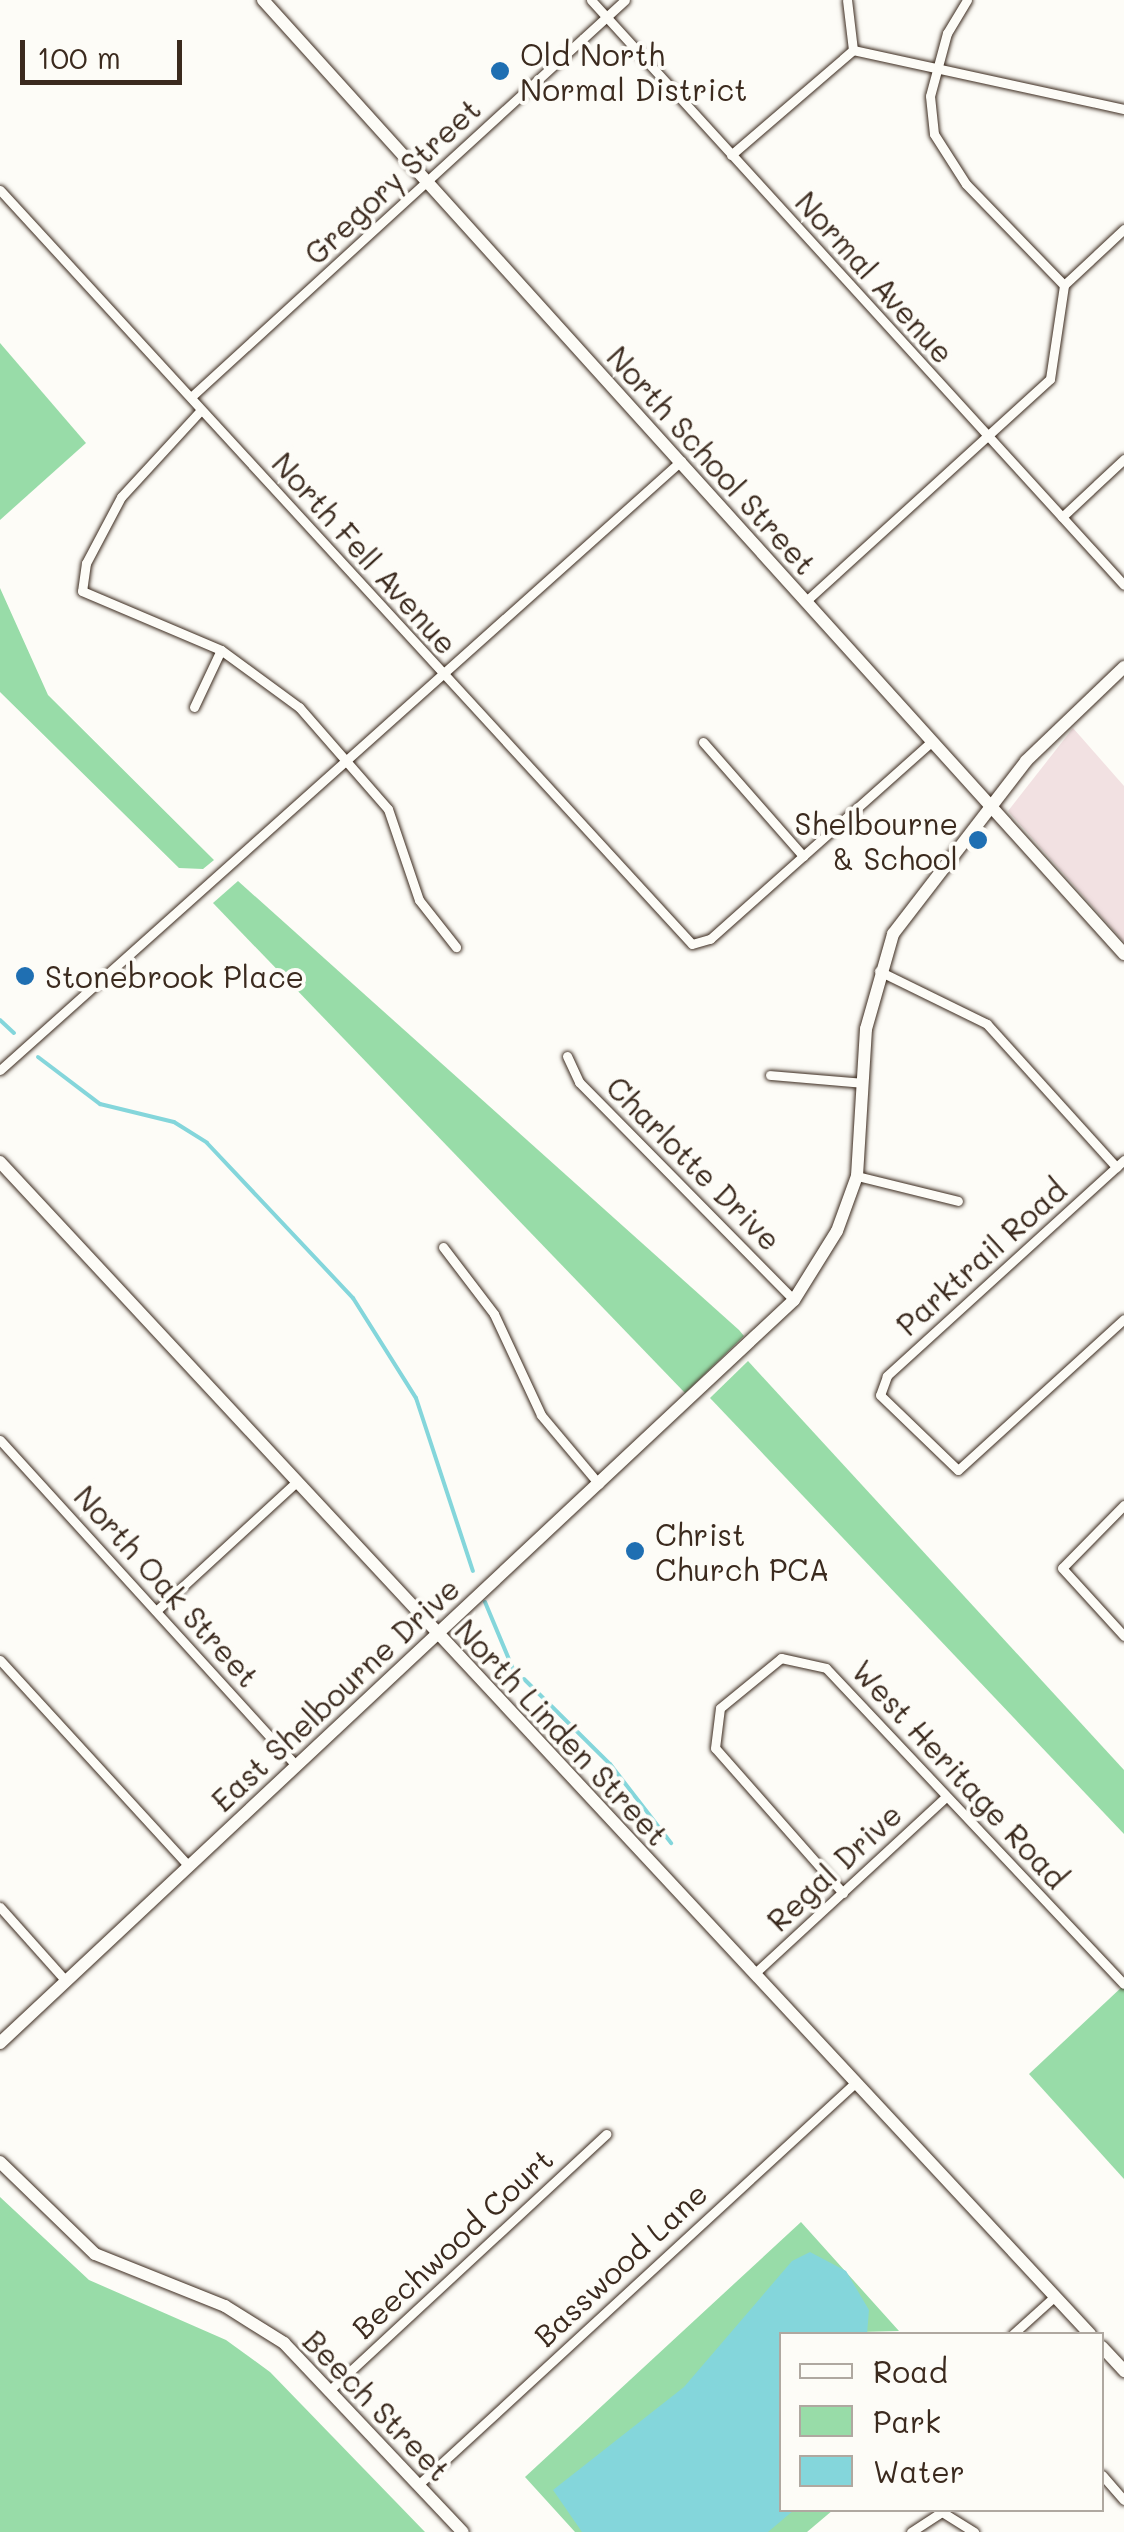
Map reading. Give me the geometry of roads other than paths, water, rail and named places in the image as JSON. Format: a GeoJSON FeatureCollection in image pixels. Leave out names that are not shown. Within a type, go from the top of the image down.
{"type":"FeatureCollection","features":[{"type":"Feature","properties":{"kind":"street","name":"North School Street"},"geometry":{"type":"LineString","coordinates":[[263,0],[1124,954]]}},
{"type":"Feature","properties":{"kind":"street","name":"Normal Avenue"},"geometry":{"type":"LineString","coordinates":[[591,0],[1124,585]]}},
{"type":"Feature","properties":{"kind":"street","name":"Gregory Street"},"geometry":{"type":"LineString","coordinates":[[191,397],[625,0]]}},
{"type":"Feature","properties":{"kind":"street"},"geometry":{"type":"LineString","coordinates":[[847,0],[853,50]]}},
{"type":"Feature","properties":{"kind":"street"},"geometry":{"type":"LineString","coordinates":[[967,0],[936,73],[930,116],[942,149],[1064,284]]}},
{"type":"Feature","properties":{"kind":"street"},"geometry":{"type":"LineString","coordinates":[[853,50],[936,73],[1124,109]]}},
{"type":"Feature","properties":{"kind":"street"},"geometry":{"type":"LineString","coordinates":[[731,155],[853,50]]}},
{"type":"Feature","properties":{"kind":"street","name":"North Fell Avenue"},"geometry":{"type":"LineString","coordinates":[[1,195],[696,944],[803,856]]}},
{"type":"Feature","properties":{"kind":"street"},"geometry":{"type":"LineString","coordinates":[[806,601],[1050,379],[1064,284],[1124,229]]}},
{"type":"Feature","properties":{"kind":"street"},"geometry":{"type":"LineString","coordinates":[[201,410],[122,497],[80,583],[86,596],[222,650],[287,696],[388,809],[419,900],[456,946]]}},
{"type":"Feature","properties":{"kind":"street"},"geometry":{"type":"LineString","coordinates":[[1062,516],[1124,459]]}},
{"type":"Feature","properties":{"kind":"street"},"geometry":{"type":"LineString","coordinates":[[0,1070],[681,461]]}},
{"type":"Feature","properties":{"kind":"street"},"geometry":{"type":"LineString","coordinates":[[194,707],[222,650]]}},
{"type":"Feature","properties":{"kind":"street"},"geometry":{"type":"LineString","coordinates":[[958,1201],[857,1176],[863,1083],[879,971],[916,897],[992,805],[1124,667]]}},
{"type":"Feature","properties":{"kind":"street"},"geometry":{"type":"LineString","coordinates":[[702,742],[803,856],[932,741]]}},
{"type":"Feature","properties":{"kind":"street"},"geometry":{"type":"LineString","coordinates":[[879,971],[986,1024],[1120,1164]]}},
{"type":"Feature","properties":{"kind":"street","name":"Charlotte Drive"},"geometry":{"type":"LineString","coordinates":[[567,1056],[579,1082],[794,1300]]}},
{"type":"Feature","properties":{"kind":"street"},"geometry":{"type":"LineString","coordinates":[[770,1074],[863,1083]]}},
{"type":"Feature","properties":{"kind":"street","name":"North Linden Street"},"geometry":{"type":"LineString","coordinates":[[0,1162],[1088,2332]]}},
{"type":"Feature","properties":{"kind":"street","name":"Parktrail Road"},"geometry":{"type":"LineString","coordinates":[[1120,1164],[888,1376],[880,1395],[952,1468],[969,1464],[1124,1319]]}},
{"type":"Feature","properties":{"kind":"street","name":"East Shelbourne Drive"},"geometry":{"type":"LineString","coordinates":[[0,2043],[187,1864],[708,1386],[794,1300],[857,1176]]}},
{"type":"Feature","properties":{"kind":"street"},"geometry":{"type":"LineString","coordinates":[[444,1247],[494,1314],[541,1415],[598,1484]]}},
{"type":"Feature","properties":{"kind":"street","name":"North Oak Street"},"geometry":{"type":"LineString","coordinates":[[0,1440],[296,1765]]}},
{"type":"Feature","properties":{"kind":"street"},"geometry":{"type":"LineString","coordinates":[[156,1611],[296,1482]]}},
{"type":"Feature","properties":{"kind":"street"},"geometry":{"type":"LineString","coordinates":[[1124,1505],[1062,1568],[1124,1636]]}},
{"type":"Feature","properties":{"kind":"street","name":"West Heritage Road"},"geometry":{"type":"LineString","coordinates":[[843,1893],[717,1756],[716,1716],[742,1686],[780,1658],[820,1664],[1124,1984]]}},
{"type":"Feature","properties":{"kind":"street"},"geometry":{"type":"LineString","coordinates":[[0,1660],[187,1864]]}},
{"type":"Feature","properties":{"kind":"street","name":"Regal Drive"},"geometry":{"type":"LineString","coordinates":[[755,1974],[946,1796]]}},
{"type":"Feature","properties":{"kind":"street"},"geometry":{"type":"LineString","coordinates":[[0,1907],[66,1980]]}},
{"type":"Feature","properties":{"kind":"street","name":"Basswood Lane"},"geometry":{"type":"LineString","coordinates":[[419,2484],[856,2082]]}},
{"type":"Feature","properties":{"kind":"street","name":"Beechwood Court"},"geometry":{"type":"LineString","coordinates":[[332,2388],[606,2134]]}},
{"type":"Feature","properties":{"kind":"street","name":"Beech Street"},"geometry":{"type":"LineString","coordinates":[[0,2162],[95,2254],[256,2322],[332,2388],[463,2532]]}},
{"type":"Feature","properties":{"kind":"street"},"geometry":{"type":"LineString","coordinates":[[1015,2332],[1055,2296]]}},
{"type":"Feature","properties":{"kind":"street"},"geometry":{"type":"LineString","coordinates":[[1104,2349],[1124,2371]]}},
{"type":"Feature","properties":{"kind":"street"},"geometry":{"type":"LineString","coordinates":[[1104,2477],[1124,2500]]}},
{"type":"Feature","properties":{"kind":"street"},"geometry":{"type":"LineString","coordinates":[[911,2532],[933,2515],[955,2514],[974,2532]]}},
{"type":"Feature","properties":{"kind":"water"},"geometry":{"type":"Polygon","coordinates":[[[810,2252],[846,2271],[869,2310],[867,2332],[779,2332],[779,2512],[792,2512],[768,2532],[582,2532],[553,2490],[684,2387],[792,2261],[810,2252]]]}},
{"type":"Feature","properties":{"kind":"waterway"},"geometry":{"type":"LineString","coordinates":[[0,1020],[14,1033]]}},
{"type":"Feature","properties":{"kind":"waterway"},"geometry":{"type":"LineString","coordinates":[[38,1057],[100,1104],[174,1122],[207,1143],[353,1298],[416,1398],[473,1571]]}},
{"type":"Feature","properties":{"kind":"waterway"},"geometry":{"type":"LineString","coordinates":[[485,1602],[513,1669]]}},
{"type":"Feature","properties":{"kind":"waterway"},"geometry":{"type":"LineString","coordinates":[[524,1679],[610,1764],[671,1843]]}},
{"type":"Feature","properties":{"kind":"place","name":"Old North Normal District"},"geometry":{"type":"Point","coordinates":[500,71]}},
{"type":"Feature","properties":{"kind":"place","name":"Shelbourne & School"},"geometry":{"type":"Point","coordinates":[978,840]}},
{"type":"Feature","properties":{"kind":"place","name":"Stonebrook Place"},"geometry":{"type":"Point","coordinates":[25,976]}},
{"type":"Feature","properties":{"kind":"place","name":"Christ Church PCA"},"geometry":{"type":"Point","coordinates":[635,1551]}}]}
